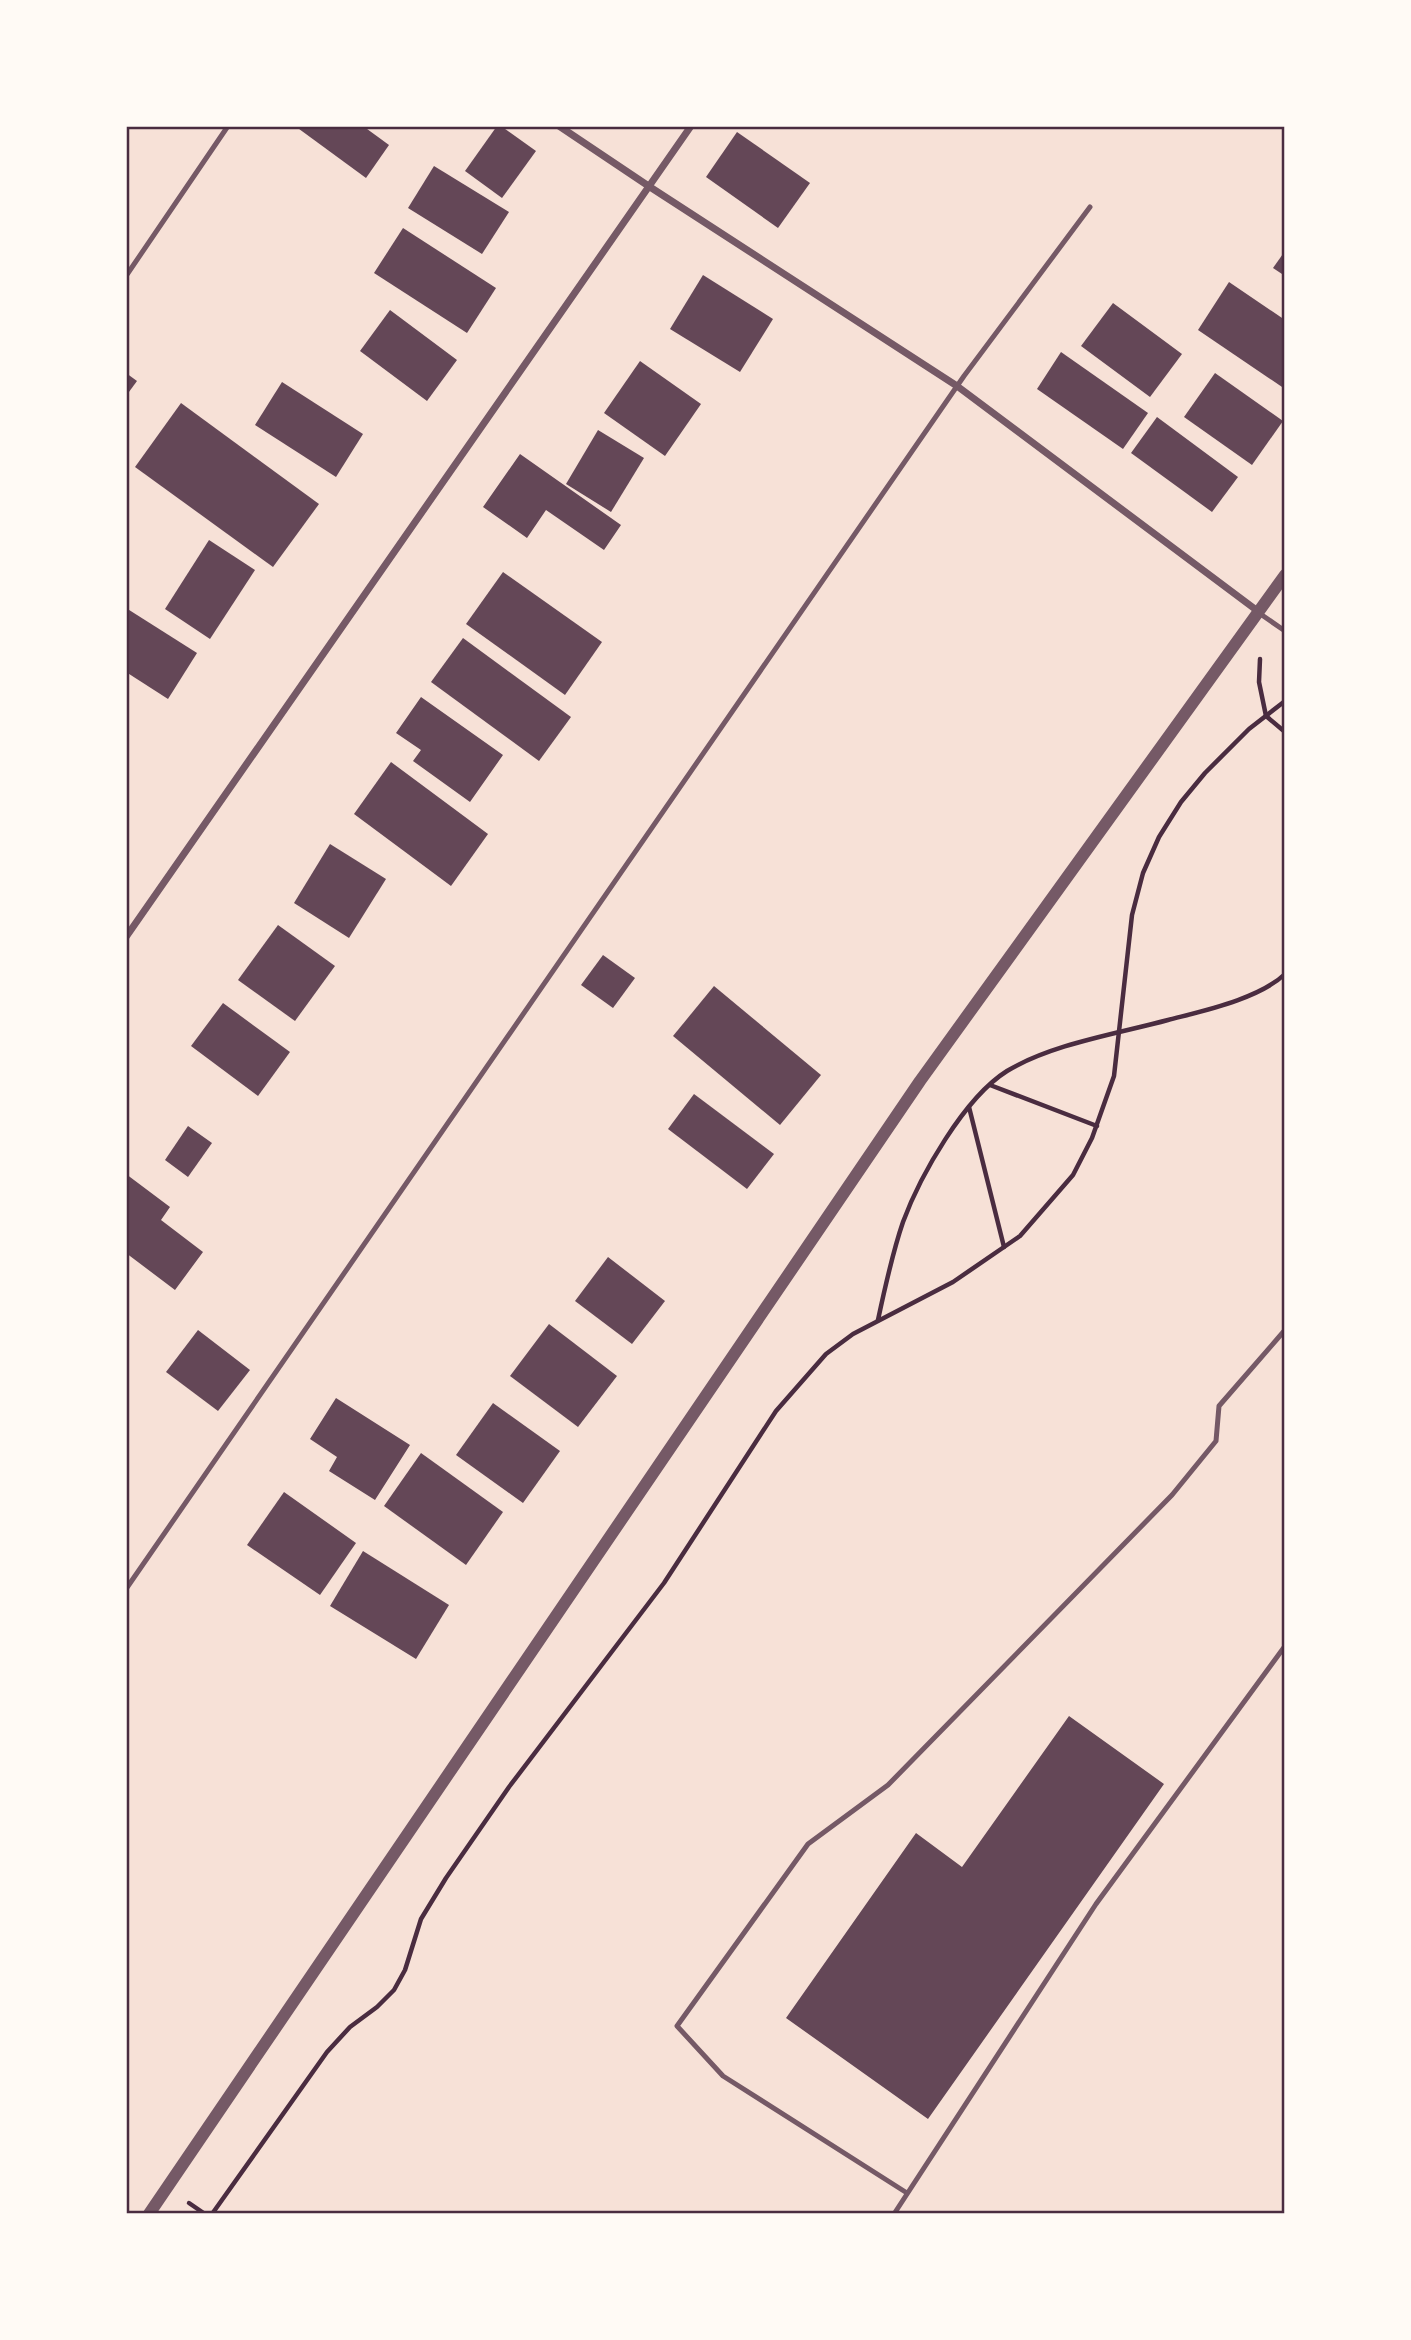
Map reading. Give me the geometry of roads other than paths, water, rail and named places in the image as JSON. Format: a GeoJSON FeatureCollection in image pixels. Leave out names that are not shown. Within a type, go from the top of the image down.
{"type":"FeatureCollection","features":[{"type":"Feature","properties":{"kind":"street"},"geometry":{"type":"LineString","coordinates":[[559,126],[957,386],[1259,613]]}},
{"type":"Feature","properties":{"kind":"street"},"geometry":{"type":"LineString","coordinates":[[126,937],[691,126]]}},
{"type":"Feature","properties":{"kind":"street"},"geometry":{"type":"LineString","coordinates":[[149,2214],[920,1081],[1285,575]]}},
{"type":"Feature","properties":{"kind":"lane"},"geometry":{"type":"LineString","coordinates":[[126,276],[228,126]]}},
{"type":"Feature","properties":{"kind":"lane"},"geometry":{"type":"LineString","coordinates":[[126,1589],[957,386],[1090,207]]}},
{"type":"Feature","properties":{"kind":"lane"},"geometry":{"type":"LineString","coordinates":[[1259,613],[1285,631]]}},
{"type":"Feature","properties":{"kind":"lane"},"geometry":{"type":"LineString","coordinates":[[907,2193],[723,2076],[677,2026],[808,1844],[888,1785],[1172,1495],[1216,1441],[1219,1406],[1285,1331]]}},
{"type":"Feature","properties":{"kind":"lane"},"geometry":{"type":"LineString","coordinates":[[894,2214],[1096,1904],[1285,1646]]}}]}
